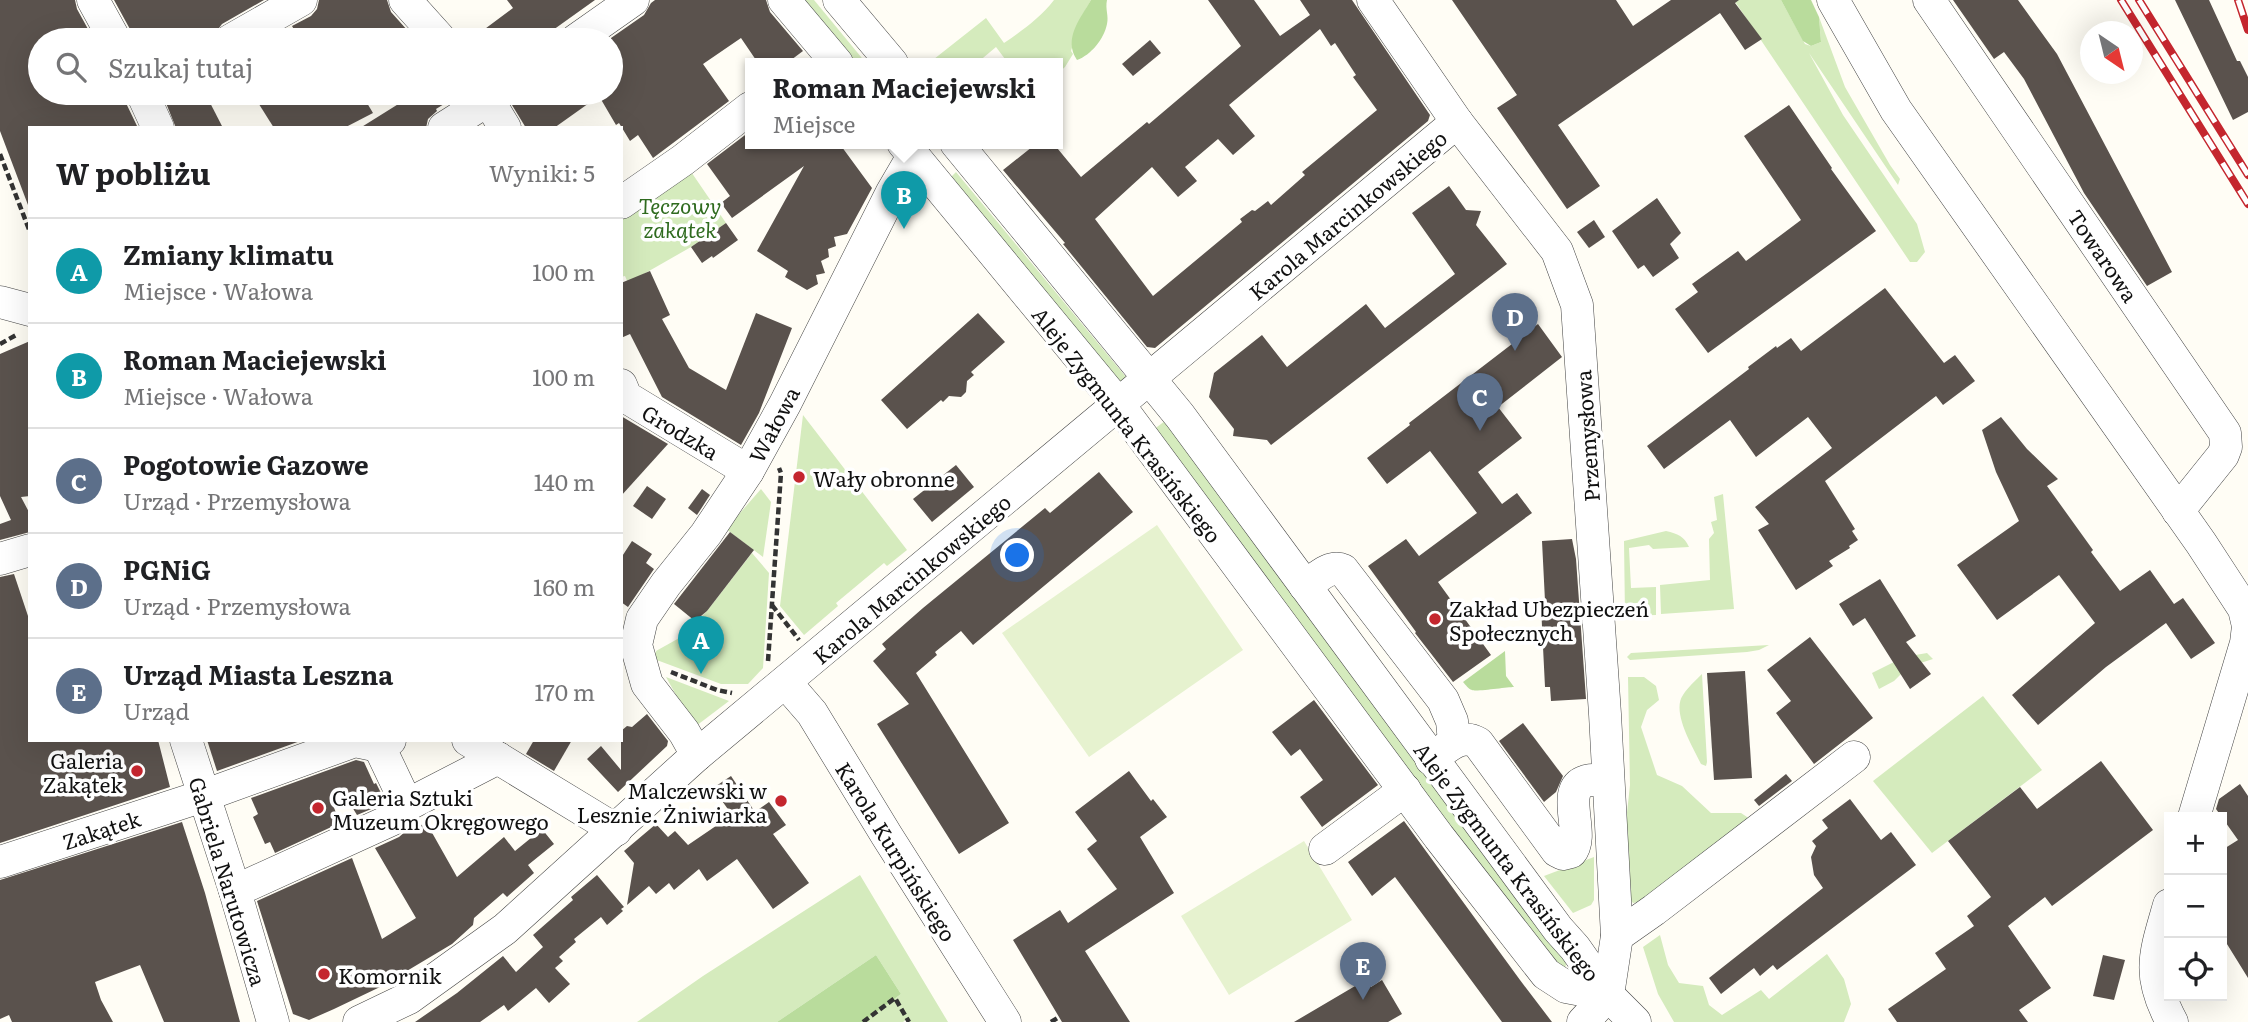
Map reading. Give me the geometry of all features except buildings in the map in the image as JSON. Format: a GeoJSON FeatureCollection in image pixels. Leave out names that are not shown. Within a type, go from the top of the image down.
{"type":"FeatureCollection","features":[{"type":"Feature","properties":{"kind":"street"},"geometry":{"type":"LineString","coordinates":[[93,0],[108,28]]}},
{"type":"Feature","properties":{"kind":"street"},"geometry":{"type":"LineString","coordinates":[[252,28],[301,0]]}},
{"type":"Feature","properties":{"kind":"street"},"geometry":{"type":"LineString","coordinates":[[405,0],[430,28]]}},
{"type":"Feature","properties":{"kind":"street"},"geometry":{"type":"LineString","coordinates":[[593,28],[633,0]]}},
{"type":"Feature","properties":{"kind":"street"},"geometry":{"type":"LineString","coordinates":[[784,0],[823,58]]}},
{"type":"Feature","properties":{"kind":"street"},"geometry":{"type":"LineString","coordinates":[[839,0],[888,58]]}},
{"type":"Feature","properties":{"kind":"street","name":"Przemysłowa"},"geometry":{"type":"LineString","coordinates":[[1373,0],[1457,122],[1557,251],[1577,305],[1617,936],[1608,995]]}},
{"type":"Feature","properties":{"kind":"street"},"geometry":{"type":"LineString","coordinates":[[1833,0],[1896,110],[2244,609],[2248,626],[2246,643],[2195,812]]}},
{"type":"Feature","properties":{"kind":"street","name":"Towarowa"},"geometry":{"type":"LineString","coordinates":[[1929,0],[2225,433],[2237,442],[2223,455],[2178,511]]}},
{"type":"Feature","properties":{"kind":"street"},"geometry":{"type":"LineString","coordinates":[[147,105],[157,126]]}},
{"type":"Feature","properties":{"kind":"street"},"geometry":{"type":"LineString","coordinates":[[447,126],[476,105]]}},
{"type":"Feature","properties":{"kind":"street"},"geometry":{"type":"LineString","coordinates":[[495,105],[504,126]]}},
{"type":"Feature","properties":{"kind":"street"},"geometry":{"type":"LineString","coordinates":[[623,202],[745,112]]}},
{"type":"Feature","properties":{"kind":"street","name":"Karola Marcinkowskiego"},"geometry":{"type":"LineString","coordinates":[[359,1022],[409,998],[505,929],[697,755],[777,673],[1150,380],[1457,122]]}},
{"type":"Feature","properties":{"kind":"street","name":"Aleje Zygmunta Krasińskiego"},"geometry":{"type":"LineString","coordinates":[[908,150],[1119,405],[1405,790],[1546,974],[1566,987],[1608,995]]}},
{"type":"Feature","properties":{"kind":"street","name":"Wałowa"},"geometry":{"type":"LineString","coordinates":[[697,755],[645,675],[636,645],[642,619],[706,534],[748,471],[891,192],[908,150]]}},
{"type":"Feature","properties":{"kind":"street"},"geometry":{"type":"LineString","coordinates":[[942,191],[964,154]]}},
{"type":"Feature","properties":{"kind":"street","name":"Aleje Zygmunta Krasińskiego"},"geometry":{"type":"LineString","coordinates":[[964,154],[1180,416],[1305,586],[1443,751],[1558,929],[1608,995]]}},
{"type":"Feature","properties":{"kind":"street"},"geometry":{"type":"LineString","coordinates":[[0,302],[28,309]]}},
{"type":"Feature","properties":{"kind":"street","name":"Grodzka"},"geometry":{"type":"LineString","coordinates":[[623,396],[748,471]]}},
{"type":"Feature","properties":{"kind":"street"},"geometry":{"type":"LineString","coordinates":[[0,559],[28,551]]}},
{"type":"Feature","properties":{"kind":"street"},"geometry":{"type":"LineString","coordinates":[[1305,586],[1331,569],[1340,568],[1443,700],[1452,721],[1443,751]]}},
{"type":"Feature","properties":{"kind":"street","name":"Karola Kurpińskiego"},"geometry":{"type":"LineString","coordinates":[[777,673],[812,713],[1005,1022]]}},
{"type":"Feature","properties":{"kind":"street"},"geometry":{"type":"LineString","coordinates":[[1443,751],[1467,738],[1478,743],[1558,851],[1563,853],[1572,852],[1576,845],[1573,799],[1576,788],[1586,781],[1608,780]]}},
{"type":"Feature","properties":{"kind":"street","name":"Gabriela Narutowicza"},"geometry":{"type":"LineString","coordinates":[[187,742],[235,891],[272,1022]]}},
{"type":"Feature","properties":{"kind":"street","name":"Zakątek"},"geometry":{"type":"LineString","coordinates":[[0,862],[203,796],[352,742]]}},
{"type":"Feature","properties":{"kind":"street"},"geometry":{"type":"LineString","coordinates":[[471,742],[616,830]]}},
{"type":"Feature","properties":{"kind":"street"},"geometry":{"type":"LineString","coordinates":[[384,743],[407,805]]}},
{"type":"Feature","properties":{"kind":"street"},"geometry":{"type":"LineString","coordinates":[[1617,936],[1854,757]]}},
{"type":"Feature","properties":{"kind":"street"},"geometry":{"type":"LineString","coordinates":[[235,891],[391,820],[407,805],[498,758]]}},
{"type":"Feature","properties":{"kind":"street"},"geometry":{"type":"LineString","coordinates":[[1325,849],[1405,790]]}},
{"type":"Feature","properties":{"kind":"street"},"geometry":{"type":"LineString","coordinates":[[2164,923],[2155,955],[2155,984],[2172,1022]]}},
{"type":"Feature","properties":{"kind":"street"},"geometry":{"type":"LineString","coordinates":[[1583,1022],[1608,995],[1635,1022]]}},
{"type":"Feature","properties":{"kind":"path"},"geometry":{"type":"LineString","coordinates":[[0,154],[28,227]]}},
{"type":"Feature","properties":{"kind":"path"},"geometry":{"type":"LineString","coordinates":[[766,438],[781,473],[772,605],[777,673]]}},
{"type":"Feature","properties":{"kind":"path"},"geometry":{"type":"LineString","coordinates":[[772,605],[804,646]]}},
{"type":"Feature","properties":{"kind":"path"},"geometry":{"type":"LineString","coordinates":[[645,675],[743,695]]}},
{"type":"Feature","properties":{"kind":"path"},"geometry":{"type":"LineString","coordinates":[[863,1022],[895,998],[909,1022]]}},
{"type":"Feature","properties":{"kind":"path"},"geometry":{"type":"LineString","coordinates":[[1051,1022],[1059,1017]]}},
{"type":"Feature","properties":{"kind":"green space"},"geometry":{"type":"Polygon","coordinates":[[[770,0],[814,0],[862,58],[817,58],[770,0]]]}},
{"type":"Feature","properties":{"kind":"green space"},"geometry":{"type":"Polygon","coordinates":[[[1054,0],[1091,0],[1082,16],[1071,51],[1073,54],[1063,69],[1063,58],[1004,58],[996,47],[983,58],[935,58],[986,18],[1004,43],[1037,18],[1054,0]]]}},
{"type":"Feature","properties":{"kind":"green space"},"geometry":{"type":"Polygon","coordinates":[[[1091,0],[1107,0],[1107,24],[1096,46],[1077,60],[1073,52],[1072,37],[1091,0]]]}},
{"type":"Feature","properties":{"kind":"green space"},"geometry":{"type":"Polygon","coordinates":[[[1734,0],[1781,0],[1805,44],[1811,46],[1821,42],[1819,17],[1845,87],[1900,179],[1898,185],[1809,53],[1843,115],[1917,224],[1925,252],[1917,262],[1910,262],[1734,0]]]}},
{"type":"Feature","properties":{"kind":"green space"},"geometry":{"type":"Polygon","coordinates":[[[1781,0],[1811,0],[1819,17],[1821,42],[1811,46],[1803,41],[1781,0]]]}},
{"type":"Feature","properties":{"kind":"green space","name":"Tęczowy zakątek"},"geometry":{"type":"Polygon","coordinates":[[[683,160],[726,223],[691,247],[628,283],[623,276],[623,202],[683,160]]]}},
{"type":"Feature","properties":{"kind":"green space"},"geometry":{"type":"Polygon","coordinates":[[[956,172],[1131,383],[1105,405],[930,198],[956,172]]]}},
{"type":"Feature","properties":{"kind":"green space"},"geometry":{"type":"Polygon","coordinates":[[[803,415],[907,550],[887,566],[884,563],[836,603],[838,606],[804,635],[780,606],[803,415]]]}},
{"type":"Feature","properties":{"kind":"green space"},"geometry":{"type":"Polygon","coordinates":[[[1169,418],[1567,958],[1565,970],[1557,966],[1528,933],[1153,430],[1169,418]]]}},
{"type":"Feature","properties":{"kind":"green space"},"geometry":{"type":"Polygon","coordinates":[[[761,489],[771,502],[763,557],[726,529],[761,489]]]}},
{"type":"Feature","properties":{"kind":"green space"},"geometry":{"type":"Polygon","coordinates":[[[1723,494],[1734,609],[1661,614],[1660,585],[1710,580],[1709,539],[1714,533],[1711,522],[1717,520],[1714,497],[1723,494]]]}},
{"type":"Feature","properties":{"kind":"green space"},"geometry":{"type":"Polygon","coordinates":[[[1157,525],[1243,650],[1089,757],[1002,633],[1157,525]]]}},
{"type":"Feature","properties":{"kind":"green space"},"geometry":{"type":"Polygon","coordinates":[[[1666,531],[1680,536],[1689,547],[1653,549],[1649,545],[1629,548],[1631,588],[1656,587],[1656,615],[1625,616],[1624,541],[1666,531]]]}},
{"type":"Feature","properties":{"kind":"green space"},"geometry":{"type":"Polygon","coordinates":[[[752,553],[769,573],[763,668],[748,684],[721,684],[654,659],[656,651],[681,637],[707,611],[752,553]]]}},
{"type":"Feature","properties":{"kind":"green space"},"geometry":{"type":"Polygon","coordinates":[[[1769,645],[1747,652],[1630,660],[1627,657],[1631,653],[1769,645]]]}},
{"type":"Feature","properties":{"kind":"green space"},"geometry":{"type":"Polygon","coordinates":[[[1505,651],[1506,676],[1514,687],[1469,689],[1463,682],[1505,651]]]}},
{"type":"Feature","properties":{"kind":"green space"},"geometry":{"type":"Polygon","coordinates":[[[1927,653],[1933,659],[1908,667],[1894,681],[1879,689],[1872,673],[1904,657],[1927,653]]]}},
{"type":"Feature","properties":{"kind":"green space"},"geometry":{"type":"Polygon","coordinates":[[[1702,674],[1706,766],[1701,764],[1689,739],[1680,711],[1683,695],[1702,674]]]}},
{"type":"Feature","properties":{"kind":"green space"},"geometry":{"type":"Polygon","coordinates":[[[666,677],[729,701],[696,726],[691,722],[666,677]]]}},
{"type":"Feature","properties":{"kind":"green space"},"geometry":{"type":"Polygon","coordinates":[[[1628,677],[1644,677],[1656,686],[1659,700],[1647,710],[1641,727],[1657,775],[1682,786],[1711,813],[1741,813],[1753,821],[1649,900],[1633,903],[1625,891],[1621,868],[1630,785],[1628,677]]]}},
{"type":"Feature","properties":{"kind":"green space"},"geometry":{"type":"Polygon","coordinates":[[[1983,696],[2042,770],[1932,853],[1873,781],[1983,696]]]}},
{"type":"Feature","properties":{"kind":"green space"},"geometry":{"type":"Polygon","coordinates":[[[1304,841],[1352,920],[1229,995],[1181,916],[1304,841]]]}},
{"type":"Feature","properties":{"kind":"green space"},"geometry":{"type":"Polygon","coordinates":[[[1594,857],[1594,900],[1591,905],[1573,913],[1544,876],[1594,857]]]}},
{"type":"Feature","properties":{"kind":"green space"},"geometry":{"type":"Polygon","coordinates":[[[860,875],[948,1022],[909,1022],[907,1019],[903,1022],[863,1022],[901,994],[876,955],[777,1022],[637,1022],[703,976],[860,875]]]}},
{"type":"Feature","properties":{"kind":"green space"},"geometry":{"type":"Polygon","coordinates":[[[1660,935],[1668,965],[1679,983],[1703,986],[1709,1005],[1722,1015],[1761,990],[1769,999],[1827,954],[1844,979],[1851,1004],[1844,1022],[1674,1022],[1658,994],[1643,947],[1660,935]]]}},
{"type":"Feature","properties":{"kind":"green space"},"geometry":{"type":"Polygon","coordinates":[[[876,955],[901,994],[863,1022],[777,1022],[876,955]]]}},
{"type":"Feature","properties":{"kind":"railway"},"geometry":{"type":"LineString","coordinates":[[2121,0],[2248,204]]}},
{"type":"Feature","properties":{"kind":"railway"},"geometry":{"type":"LineString","coordinates":[[2139,0],[2248,175]]}},
{"type":"Feature","properties":{"kind":"railway"},"geometry":{"type":"LineString","coordinates":[[2238,0],[2248,30]]}},
{"type":"Feature","properties":{"kind":"place","name":"Roman Maciejewski"},"geometry":{"type":"Point","coordinates":[904,229]}},
{"type":"Feature","properties":{"kind":"place","name":"PGNiG"},"geometry":{"type":"Point","coordinates":[1515,351]}},
{"type":"Feature","properties":{"kind":"place","name":"Pogotowie Gazowe"},"geometry":{"type":"Point","coordinates":[1480,431]}},
{"type":"Feature","properties":{"kind":"place","name":"Wały obronne"},"geometry":{"type":"Point","coordinates":[799,477]}},
{"type":"Feature","properties":{"kind":"place","name":"Zakład Ubezpieczeń Społecznych"},"geometry":{"type":"Point","coordinates":[1435,619]}},
{"type":"Feature","properties":{"kind":"place","name":"Zmiany klimatu"},"geometry":{"type":"Point","coordinates":[701,674]}},
{"type":"Feature","properties":{"kind":"place","name":"Galeria Zakątek"},"geometry":{"type":"Point","coordinates":[137,771]}},
{"type":"Feature","properties":{"kind":"place","name":"Malczewski w Lesznie. Żniwiarka"},"geometry":{"type":"Point","coordinates":[781,801]}},
{"type":"Feature","properties":{"kind":"place","name":"Galeria Sztuki Muzeum Okręgowego"},"geometry":{"type":"Point","coordinates":[318,808]}},
{"type":"Feature","properties":{"kind":"place","name":"Komornik"},"geometry":{"type":"Point","coordinates":[324,974]}},
{"type":"Feature","properties":{"kind":"place","name":"Urząd Miasta Leszna"},"geometry":{"type":"Point","coordinates":[1363,1000]}}]}
